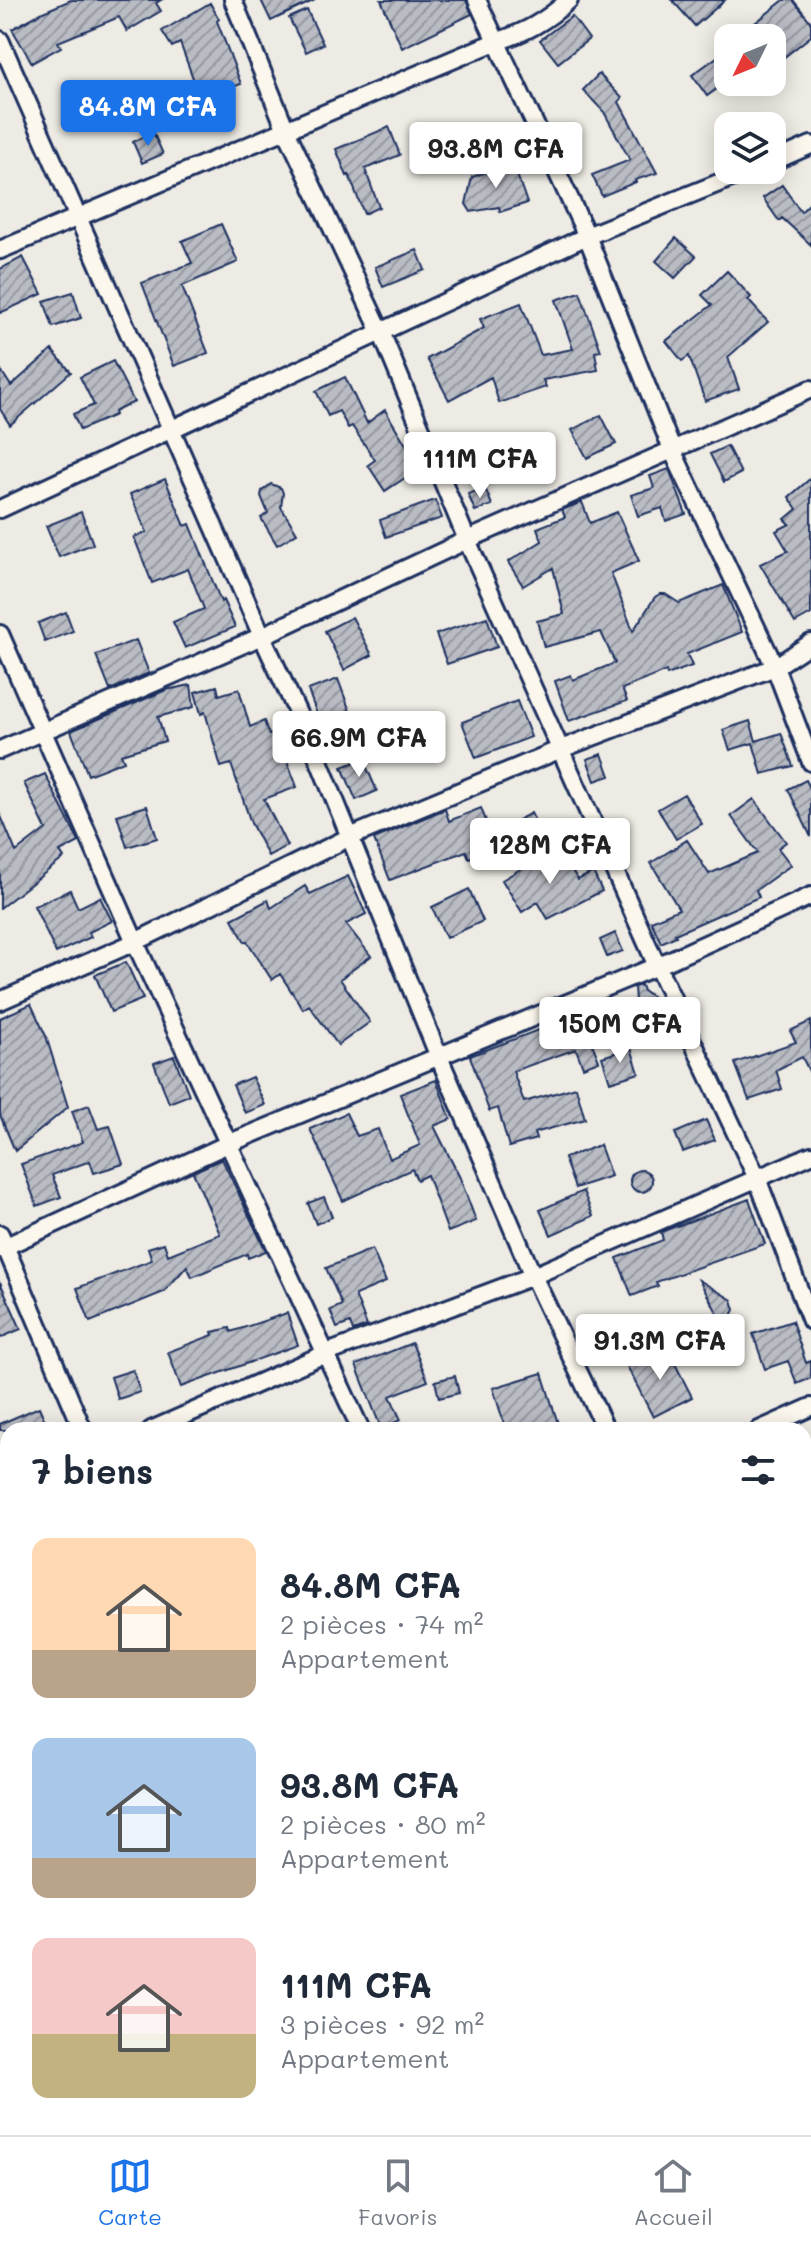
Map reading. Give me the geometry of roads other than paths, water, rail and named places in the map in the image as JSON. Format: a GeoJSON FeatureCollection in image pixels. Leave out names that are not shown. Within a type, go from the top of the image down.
{"type":"FeatureCollection","features":[{"type":"Feature","properties":{"kind":"street"},"geometry":{"type":"LineString","coordinates":[[233,0],[286,130],[381,332],[467,540],[657,966],[757,1178],[811,1321]]}},
{"type":"Feature","properties":{"kind":"street"},"geometry":{"type":"LineString","coordinates":[[477,0],[587,236],[673,452],[775,667],[811,762]]}},
{"type":"Feature","properties":{"kind":"street"},"geometry":{"type":"LineString","coordinates":[[0,250],[495,42],[524,33],[552,16],[569,0]]}},
{"type":"Feature","properties":{"kind":"street"},"geometry":{"type":"LineString","coordinates":[[0,40],[313,746],[439,1057],[533,1276],[602,1422]]}},
{"type":"Feature","properties":{"kind":"street"},"geometry":{"type":"LineString","coordinates":[[786,156],[811,145]]}},
{"type":"Feature","properties":{"kind":"street"},"geometry":{"type":"LineString","coordinates":[[0,509],[587,236],[716,184]]}},
{"type":"Feature","properties":{"kind":"street"},"geometry":{"type":"LineString","coordinates":[[0,750],[811,389]]}},
{"type":"Feature","properties":{"kind":"street"},"geometry":{"type":"LineString","coordinates":[[0,634],[135,942],[357,1422]]}},
{"type":"Feature","properties":{"kind":"street"},"geometry":{"type":"LineString","coordinates":[[0,1001],[135,942],[350,837],[561,749],[775,667],[811,643]]}},
{"type":"Feature","properties":{"kind":"street"},"geometry":{"type":"LineString","coordinates":[[80,1422],[2,1243],[230,1143],[657,966],[811,896]]}},
{"type":"Feature","properties":{"kind":"street"},"geometry":{"type":"LineString","coordinates":[[169,1422],[327,1353],[533,1276],[811,1155]]}},
{"type":"Feature","properties":{"kind":"street"},"geometry":{"type":"LineString","coordinates":[[777,1422],[811,1407]]}}]}
